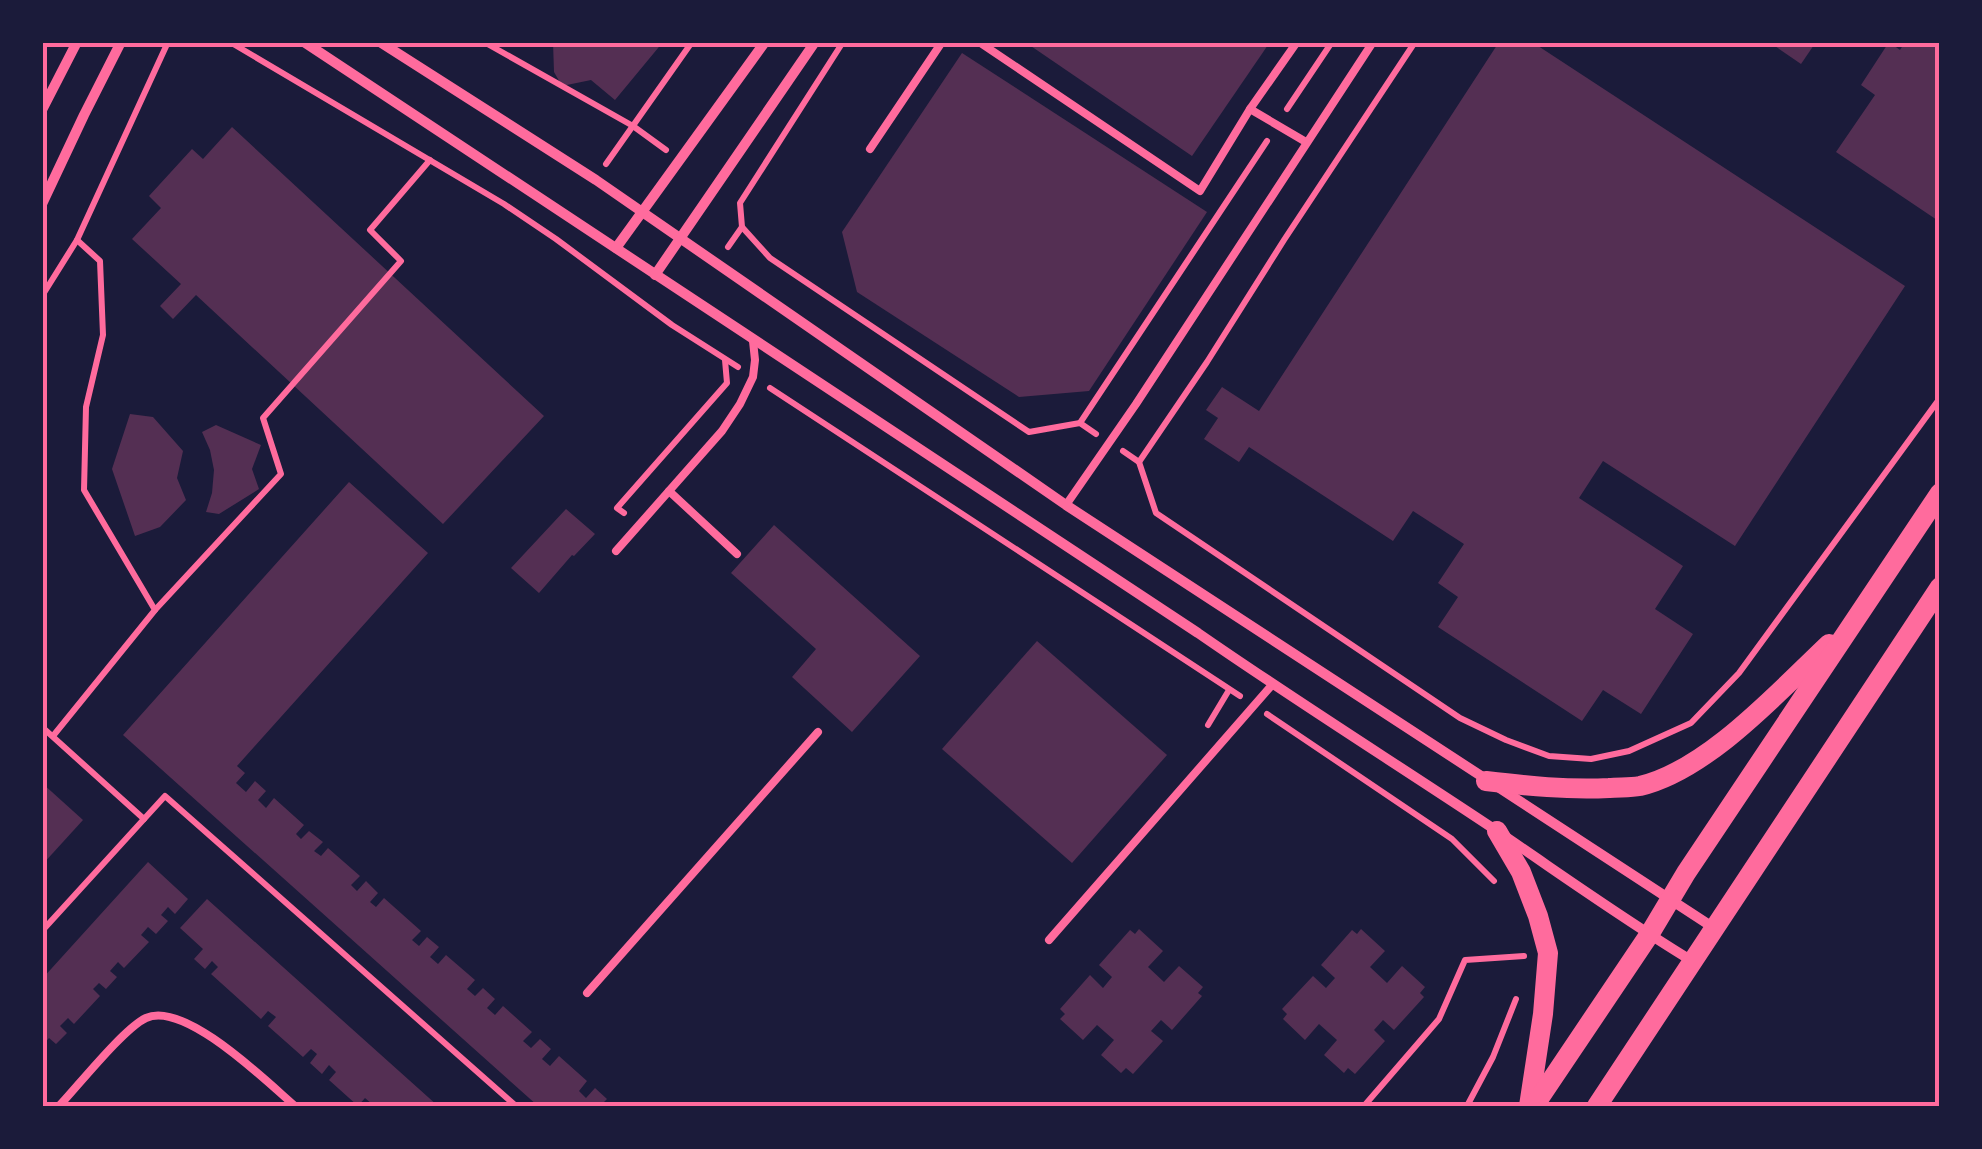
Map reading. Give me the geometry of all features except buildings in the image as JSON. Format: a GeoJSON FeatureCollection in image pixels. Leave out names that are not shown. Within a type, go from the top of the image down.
{"type":"FeatureCollection","features":[{"type":"Feature","properties":{"kind":"main road"},"geometry":{"type":"LineString","coordinates":[[1532,1106],[1650,935],[1670,899],[1940,493]]}},
{"type":"Feature","properties":{"kind":"main road"},"geometry":{"type":"LineString","coordinates":[[1597,1106],[1940,586]]}},
{"type":"Feature","properties":{"kind":"main road"},"geometry":{"type":"LineString","coordinates":[[1486,781],[1554,790],[1595,789],[1639,786],[1678,772],[1722,742],[1852,623]]}},
{"type":"Feature","properties":{"kind":"main road"},"geometry":{"type":"LineString","coordinates":[[1497,831],[1521,872],[1548,953],[1532,1106]]}},
{"type":"Feature","properties":{"kind":"street"},"geometry":{"type":"LineString","coordinates":[[42,110],[77,42]]}},
{"type":"Feature","properties":{"kind":"street"},"geometry":{"type":"LineString","coordinates":[[42,204],[122,42]]}},
{"type":"Feature","properties":{"kind":"street"},"geometry":{"type":"LineString","coordinates":[[304,42],[1694,962]]}},
{"type":"Feature","properties":{"kind":"street"},"geometry":{"type":"LineString","coordinates":[[380,42],[642,211],[1066,506],[1714,928]]}},
{"type":"Feature","properties":{"kind":"street"},"geometry":{"type":"LineString","coordinates":[[616,248],[765,42]]}},
{"type":"Feature","properties":{"kind":"street"},"geometry":{"type":"LineString","coordinates":[[655,275],[815,42]]}},
{"type":"Feature","properties":{"kind":"lane"},"geometry":{"type":"LineString","coordinates":[[870,149],[942,42]]}},
{"type":"Feature","properties":{"kind":"lane"},"geometry":{"type":"LineString","coordinates":[[979,42],[1200,191],[1250,108],[1297,42]]}},
{"type":"Feature","properties":{"kind":"lane"},"geometry":{"type":"LineString","coordinates":[[1066,506],[1373,42]]}},
{"type":"Feature","properties":{"kind":"lane"},"geometry":{"type":"LineString","coordinates":[[1250,108],[1306,142]]}},
{"type":"Feature","properties":{"kind":"lane"},"geometry":{"type":"LineString","coordinates":[[616,551],[722,430],[740,404],[753,377],[753,341]]}},
{"type":"Feature","properties":{"kind":"lane"},"geometry":{"type":"LineString","coordinates":[[669,490],[737,554]]}},
{"type":"Feature","properties":{"kind":"lane"},"geometry":{"type":"LineString","coordinates":[[1049,940],[1272,685]]}},
{"type":"Feature","properties":{"kind":"lane"},"geometry":{"type":"LineString","coordinates":[[587,993],[818,732]]}},
{"type":"Feature","properties":{"kind":"lane"},"geometry":{"type":"LineString","coordinates":[[59,1106],[127,1032],[148,1016],[174,1016],[202,1030],[295,1106]]}},
{"type":"Feature","properties":{"kind":"path"},"geometry":{"type":"LineString","coordinates":[[42,296],[77,240],[168,42]]}},
{"type":"Feature","properties":{"kind":"path"},"geometry":{"type":"LineString","coordinates":[[230,42],[504,204],[672,324],[1452,839],[1497,884]]}},
{"type":"Feature","properties":{"kind":"path"},"geometry":{"type":"LineString","coordinates":[[484,42],[633,126],[692,42]]}},
{"type":"Feature","properties":{"kind":"path"},"geometry":{"type":"LineString","coordinates":[[843,42],[740,203],[742,227],[770,258],[1029,432],[1080,423],[1332,42]]}},
{"type":"Feature","properties":{"kind":"path"},"geometry":{"type":"LineString","coordinates":[[1415,42],[1140,462],[1156,513],[1460,718],[1549,756],[1591,759],[1629,751],[1692,723],[1739,673],[1940,398]]}},
{"type":"Feature","properties":{"kind":"path"},"geometry":{"type":"LineString","coordinates":[[52,736],[156,610],[281,474],[263,418],[402,261],[370,230],[430,160]]}},
{"type":"Feature","properties":{"kind":"path"},"geometry":{"type":"LineString","coordinates":[[77,240],[100,261],[102,335],[86,407],[84,490],[156,610]]}},
{"type":"Feature","properties":{"kind":"path"},"geometry":{"type":"LineString","coordinates":[[639,524],[617,508],[727,383],[725,359]]}},
{"type":"Feature","properties":{"kind":"path"},"geometry":{"type":"LineString","coordinates":[[42,727],[144,819]]}},
{"type":"Feature","properties":{"kind":"path"},"geometry":{"type":"LineString","coordinates":[[42,931],[165,796],[516,1106]]}},
{"type":"Feature","properties":{"kind":"path"},"geometry":{"type":"LineString","coordinates":[[1522,942],[1522,972]]}},
{"type":"Feature","properties":{"kind":"path"},"geometry":{"type":"LineString","coordinates":[[1364,1106],[1439,1020],[1465,960],[1548,953]]}},
{"type":"Feature","properties":{"kind":"path"},"geometry":{"type":"LineString","coordinates":[[1467,1106],[1493,1056],[1520,987]]}}]}
